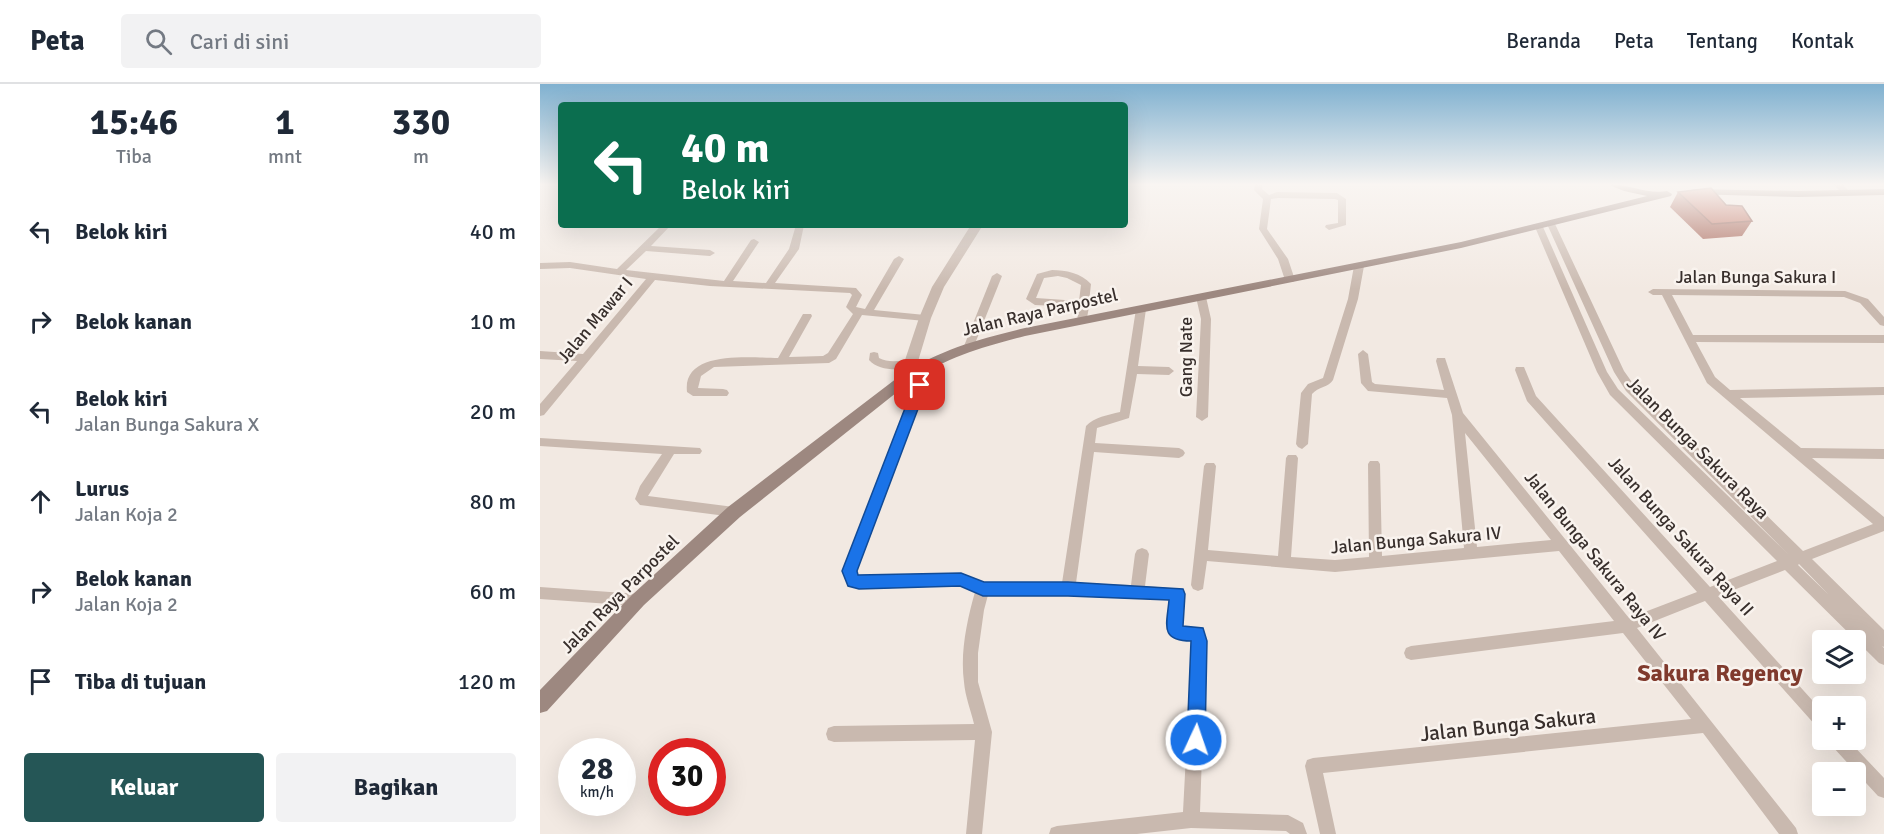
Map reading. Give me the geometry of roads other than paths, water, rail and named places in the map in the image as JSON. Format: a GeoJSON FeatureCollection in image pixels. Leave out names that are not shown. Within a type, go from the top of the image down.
{"type":"FeatureCollection","features":[{"type":"Feature","properties":{"kind":"main road","name":"Jalan Raya Parpostel"},"geometry":{"type":"LineString","coordinates":[[540,704],[638,600],[734,512],[908,371],[969,346],[1359,266],[1572,219]]}},
{"type":"Feature","properties":{"kind":"street"},"geometry":{"type":"LineString","coordinates":[[1264,219],[1263,229],[1283,259],[1290,280]]}},
{"type":"Feature","properties":{"kind":"street"},"geometry":{"type":"LineString","coordinates":[[1329,227],[1342,225],[1342,219]]}},
{"type":"Feature","properties":{"kind":"street","name":"Jalan Bunga Sakura Raya"},"geometry":{"type":"LineString","coordinates":[[1545,226],[1629,388],[1884,658]]}},
{"type":"Feature","properties":{"kind":"street","name":"Jalan Bunga Sakura Raya"},"geometry":{"type":"LineString","coordinates":[[1545,226],[1567,291],[1602,372],[1614,392],[1794,561],[1884,640]]}},
{"type":"Feature","properties":{"kind":"street"},"geometry":{"type":"LineString","coordinates":[[619,272],[664,228]]}},
{"type":"Feature","properties":{"kind":"street"},"geometry":{"type":"LineString","coordinates":[[769,285],[794,249],[799,228]]}},
{"type":"Feature","properties":{"kind":"street"},"geometry":{"type":"LineString","coordinates":[[874,356],[877,363],[908,371],[925,318],[938,287],[975,228]]}},
{"type":"Feature","properties":{"kind":"street"},"geometry":{"type":"LineString","coordinates":[[727,283],[754,242]]}},
{"type":"Feature","properties":{"kind":"street"},"geometry":{"type":"LineString","coordinates":[[645,248],[710,253]]}},
{"type":"Feature","properties":{"kind":"street"},"geometry":{"type":"LineString","coordinates":[[723,393],[693,392],[691,385],[696,374],[705,365],[829,358],[899,259]]}},
{"type":"Feature","properties":{"kind":"street"},"geometry":{"type":"LineString","coordinates":[[540,266],[570,265],[653,277],[853,290],[857,295],[851,310],[925,318]]}},
{"type":"Feature","properties":{"kind":"street"},"geometry":{"type":"LineString","coordinates":[[1302,444],[1307,393],[1312,387],[1328,380],[1353,299],[1359,266]]}},
{"type":"Feature","properties":{"kind":"street"},"geometry":{"type":"LineString","coordinates":[[1082,321],[1086,304],[1086,284],[1071,275],[1046,274],[1040,276],[1031,298],[1035,302],[1086,304]]}},
{"type":"Feature","properties":{"kind":"street"},"geometry":{"type":"LineString","coordinates":[[969,346],[998,276]]}},
{"type":"Feature","properties":{"kind":"street","name":"Jalan Mawar I"},"geometry":{"type":"LineString","coordinates":[[540,412],[653,277]]}},
{"type":"Feature","properties":{"kind":"street"},"geometry":{"type":"LineString","coordinates":[[1567,291],[1580,291]]}},
{"type":"Feature","properties":{"kind":"street","name":"Jalan Bunga Sakura I"},"geometry":{"type":"LineString","coordinates":[[1653,292],[1845,294],[1864,301],[1884,323]]}},
{"type":"Feature","properties":{"kind":"street"},"geometry":{"type":"LineString","coordinates":[[1411,653],[1626,626],[1884,525],[1711,380],[1688,339],[1666,292]]}},
{"type":"Feature","properties":{"kind":"street","name":"Gang Nate"},"geometry":{"type":"LineString","coordinates":[[1201,297],[1206,319],[1202,417]]}},
{"type":"Feature","properties":{"kind":"street"},"geometry":{"type":"LineString","coordinates":[[1068,589],[1092,426],[1125,415],[1134,370],[1141,309]]}},
{"type":"Feature","properties":{"kind":"street"},"geometry":{"type":"LineString","coordinates":[[782,360],[807,316]]}},
{"type":"Feature","properties":{"kind":"street"},"geometry":{"type":"LineString","coordinates":[[1688,339],[1884,339]]}},
{"type":"Feature","properties":{"kind":"street"},"geometry":{"type":"LineString","coordinates":[[1363,354],[1367,383],[1372,388],[1449,394]]}},
{"type":"Feature","properties":{"kind":"street"},"geometry":{"type":"LineString","coordinates":[[540,355],[586,358]]}},
{"type":"Feature","properties":{"kind":"street"},"geometry":{"type":"LineString","coordinates":[[1441,361],[1449,394],[1458,415],[1471,554]]}},
{"type":"Feature","properties":{"kind":"street"},"geometry":{"type":"LineString","coordinates":[[928,364],[849,571],[850,577],[859,583],[961,579],[983,589],[1068,589],[1178,594],[1174,630],[1180,634],[1197,634],[1199,641],[1191,820]]}},
{"type":"Feature","properties":{"kind":"street"},"geometry":{"type":"LineString","coordinates":[[1134,370],[1169,370]]}},
{"type":"Feature","properties":{"kind":"street","name":"Jalan Bunga Sakura Raya II"},"geometry":{"type":"LineString","coordinates":[[1520,370],[1531,398],[1812,711]]}},
{"type":"Feature","properties":{"kind":"street"},"geometry":{"type":"LineString","coordinates":[[1602,372],[1619,372]]}},
{"type":"Feature","properties":{"kind":"street"},"geometry":{"type":"LineString","coordinates":[[1726,393],[1884,391]]}},
{"type":"Feature","properties":{"kind":"street","name":"Jalan Bunga Sakura Raya IV"},"geometry":{"type":"LineString","coordinates":[[1458,415],[1706,725],[1790,834]]}},
{"type":"Feature","properties":{"kind":"street"},"geometry":{"type":"LineString","coordinates":[[540,442],[696,451]]}},
{"type":"Feature","properties":{"kind":"street"},"geometry":{"type":"LineString","coordinates":[[1088,447],[1179,453]]}},
{"type":"Feature","properties":{"kind":"street"},"geometry":{"type":"LineString","coordinates":[[671,450],[644,490],[641,499],[734,512]]}},
{"type":"Feature","properties":{"kind":"street"},"geometry":{"type":"LineString","coordinates":[[1798,453],[1884,454]]}},
{"type":"Feature","properties":{"kind":"street"},"geometry":{"type":"LineString","coordinates":[[1284,562],[1292,458]]}},
{"type":"Feature","properties":{"kind":"street"},"geometry":{"type":"LineString","coordinates":[[1374,464],[1376,563]]}},
{"type":"Feature","properties":{"kind":"street"},"geometry":{"type":"LineString","coordinates":[[1198,585],[1210,466]]}},
{"type":"Feature","properties":{"kind":"street","name":"Jalan Bunga Sakura IV"},"geometry":{"type":"LineString","coordinates":[[1202,555],[1335,566],[1561,545]]}},
{"type":"Feature","properties":{"kind":"street"},"geometry":{"type":"LineString","coordinates":[[1137,592],[1142,554]]}},
{"type":"Feature","properties":{"kind":"street"},"geometry":{"type":"LineString","coordinates":[[974,834],[984,732],[970,682],[971,653],[977,610],[983,589]]}},
{"type":"Feature","properties":{"kind":"street"},"geometry":{"type":"LineString","coordinates":[[540,593],[638,600]]}},
{"type":"Feature","properties":{"kind":"street","name":"Jalan Bunga Sakura"},"geometry":{"type":"LineString","coordinates":[[1329,834],[1313,766],[1706,725]]}},
{"type":"Feature","properties":{"kind":"street"},"geometry":{"type":"LineString","coordinates":[[834,734],[984,732]]}},
{"type":"Feature","properties":{"kind":"street"},"geometry":{"type":"LineString","coordinates":[[1848,750],[1884,790]]}},
{"type":"Feature","properties":{"kind":"street"},"geometry":{"type":"LineString","coordinates":[[1057,834],[1191,820],[1288,823],[1297,829],[1299,834]]}},
{"type":"Feature","properties":{"kind":"district","name":"Sakura Regency"},"geometry":{"type":"Point","coordinates":[1720,673]}}]}
